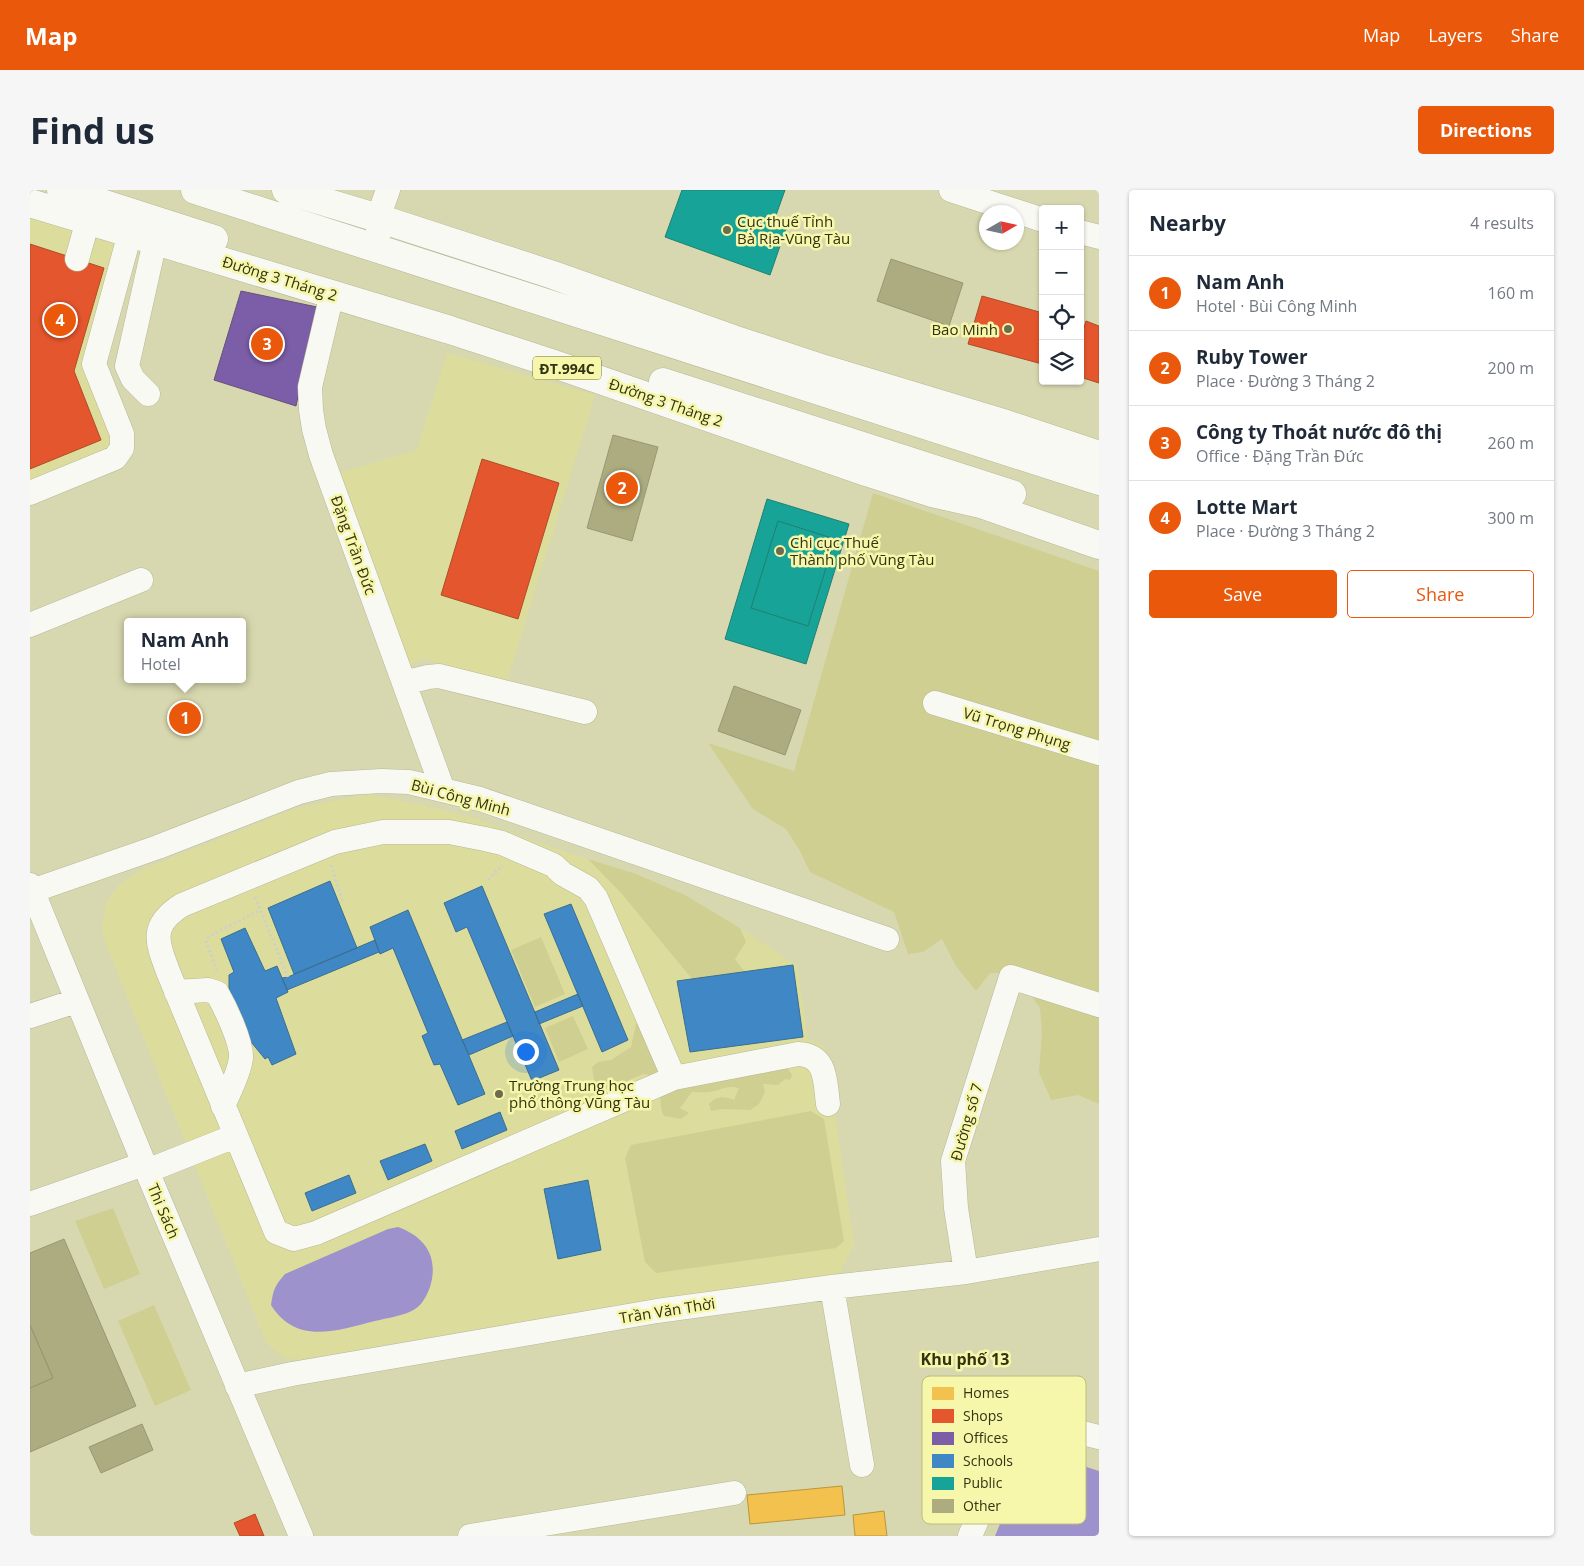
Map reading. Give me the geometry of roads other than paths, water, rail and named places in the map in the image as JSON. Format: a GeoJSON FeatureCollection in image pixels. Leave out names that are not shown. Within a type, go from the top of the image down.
{"type":"FeatureCollection","features":[{"type":"Feature","properties":{"kind":"main road","name":"Đường 3 Tháng 2"},"geometry":{"type":"LineString","coordinates":[[61,190],[140,229],[332,294],[366,296]]}},
{"type":"Feature","properties":{"kind":"main road"},"geometry":{"type":"LineString","coordinates":[[195,190],[1099,481]]}},
{"type":"Feature","properties":{"kind":"main road"},"geometry":{"type":"LineString","coordinates":[[286,190],[570,281],[824,369],[1006,424],[1099,455]]}},
{"type":"Feature","properties":{"kind":"main road","name":"Đường 3 Tháng 2"},"geometry":{"type":"LineString","coordinates":[[30,203],[88,220],[140,229],[366,296],[1028,500],[1099,525]]}},
{"type":"Feature","properties":{"kind":"main road","name":"Đường 3 Tháng 2"},"geometry":{"type":"LineString","coordinates":[[557,356],[866,472],[932,493],[981,504],[1099,545]]}},
{"type":"Feature","properties":{"kind":"street"},"geometry":{"type":"LineString","coordinates":[[378,249],[378,218],[388,190]]}},
{"type":"Feature","properties":{"kind":"street"},"geometry":{"type":"LineString","coordinates":[[951,190],[1039,219]]}},
{"type":"Feature","properties":{"kind":"street"},"geometry":{"type":"LineString","coordinates":[[77,259],[88,220]]}},
{"type":"Feature","properties":{"kind":"street"},"geometry":{"type":"LineString","coordinates":[[140,229],[127,366],[133,379],[148,394]]}},
{"type":"Feature","properties":{"kind":"street"},"geometry":{"type":"LineString","coordinates":[[30,493],[114,458],[122,448],[122,434],[94,364],[140,229]]}},
{"type":"Feature","properties":{"kind":"street"},"geometry":{"type":"LineString","coordinates":[[1084,233],[1099,237]]}},
{"type":"Feature","properties":{"kind":"street","name":"Đặng Trần Đức"},"geometry":{"type":"LineString","coordinates":[[332,294],[310,387],[314,429],[321,455],[443,790]]}},
{"type":"Feature","properties":{"kind":"street"},"geometry":{"type":"LineString","coordinates":[[30,625],[141,580]]}},
{"type":"Feature","properties":{"kind":"street"},"geometry":{"type":"LineString","coordinates":[[404,683],[438,676],[585,712]]}},
{"type":"Feature","properties":{"kind":"street","name":"Vũ Trọng Phụng"},"geometry":{"type":"LineString","coordinates":[[936,703],[1099,753]]}},
{"type":"Feature","properties":{"kind":"street","name":"Bùi Công Minh"},"geometry":{"type":"LineString","coordinates":[[31,888],[158,847],[299,792],[331,784],[382,781],[409,782],[480,799],[887,939]]}},
{"type":"Feature","properties":{"kind":"street"},"geometry":{"type":"LineString","coordinates":[[674,1078],[596,898],[588,888],[553,865],[502,843],[449,832],[383,832],[359,836],[325,845],[182,905],[163,919],[158,932],[160,950],[176,992],[276,1232],[294,1239],[316,1233],[674,1078],[798,1054],[808,1054],[817,1060],[823,1071],[828,1104]]}},
{"type":"Feature","properties":{"kind":"street","name":"Thi Sách"},"geometry":{"type":"LineString","coordinates":[[31,888],[145,1167],[301,1536]]}},
{"type":"Feature","properties":{"kind":"street","name":"Đường số 7"},"geometry":{"type":"LineString","coordinates":[[966,1272],[956,1208],[953,1161],[1011,977],[1099,1005]]}},
{"type":"Feature","properties":{"kind":"street"},"geometry":{"type":"LineString","coordinates":[[176,992],[208,990],[217,993],[240,1045],[240,1059],[223,1106]]}},
{"type":"Feature","properties":{"kind":"street"},"geometry":{"type":"LineString","coordinates":[[30,1016],[76,1001]]}},
{"type":"Feature","properties":{"kind":"street"},"geometry":{"type":"LineString","coordinates":[[30,1204],[235,1136]]}},
{"type":"Feature","properties":{"kind":"street","name":"Trần Văn Thời"},"geometry":{"type":"LineString","coordinates":[[237,1386],[292,1374],[656,1311],[832,1287],[966,1272],[1099,1249]]}},
{"type":"Feature","properties":{"kind":"street"},"geometry":{"type":"LineString","coordinates":[[832,1287],[862,1465]]}},
{"type":"Feature","properties":{"kind":"street"},"geometry":{"type":"LineString","coordinates":[[1086,1434],[1099,1437]]}},
{"type":"Feature","properties":{"kind":"street"},"geometry":{"type":"LineString","coordinates":[[470,1536],[734,1492]]}},
{"type":"Feature","properties":{"kind":"street"},"geometry":{"type":"LineString","coordinates":[[970,1536],[975,1524]]}},
{"type":"Feature","properties":{"kind":"place","name":"Cục thuế Tỉnh Bà Rịa-Vũng Tàu"},"geometry":{"type":"Point","coordinates":[727,230]}},
{"type":"Feature","properties":{"kind":"place","name":"Lotte Mart"},"geometry":{"type":"Point","coordinates":[60,320]}},
{"type":"Feature","properties":{"kind":"place","name":"Bao Minh"},"geometry":{"type":"Point","coordinates":[1008,329]}},
{"type":"Feature","properties":{"kind":"place","name":"Công ty Thoát nước đô thị"},"geometry":{"type":"Point","coordinates":[267,344]}},
{"type":"Feature","properties":{"kind":"place","name":"Ruby Tower"},"geometry":{"type":"Point","coordinates":[622,488]}},
{"type":"Feature","properties":{"kind":"place","name":"Chi cục Thuế Thành phố Vũng Tàu"},"geometry":{"type":"Point","coordinates":[780,551]}},
{"type":"Feature","properties":{"kind":"place","name":"Nam Anh"},"geometry":{"type":"Point","coordinates":[185,718]}},
{"type":"Feature","properties":{"kind":"place","name":"Trường Trung học phổ thông Vũng Tàu"},"geometry":{"type":"Point","coordinates":[499,1094]}},
{"type":"Feature","properties":{"kind":"district","name":"Khu phố 13"},"geometry":{"type":"Point","coordinates":[965,1359]}}]}
